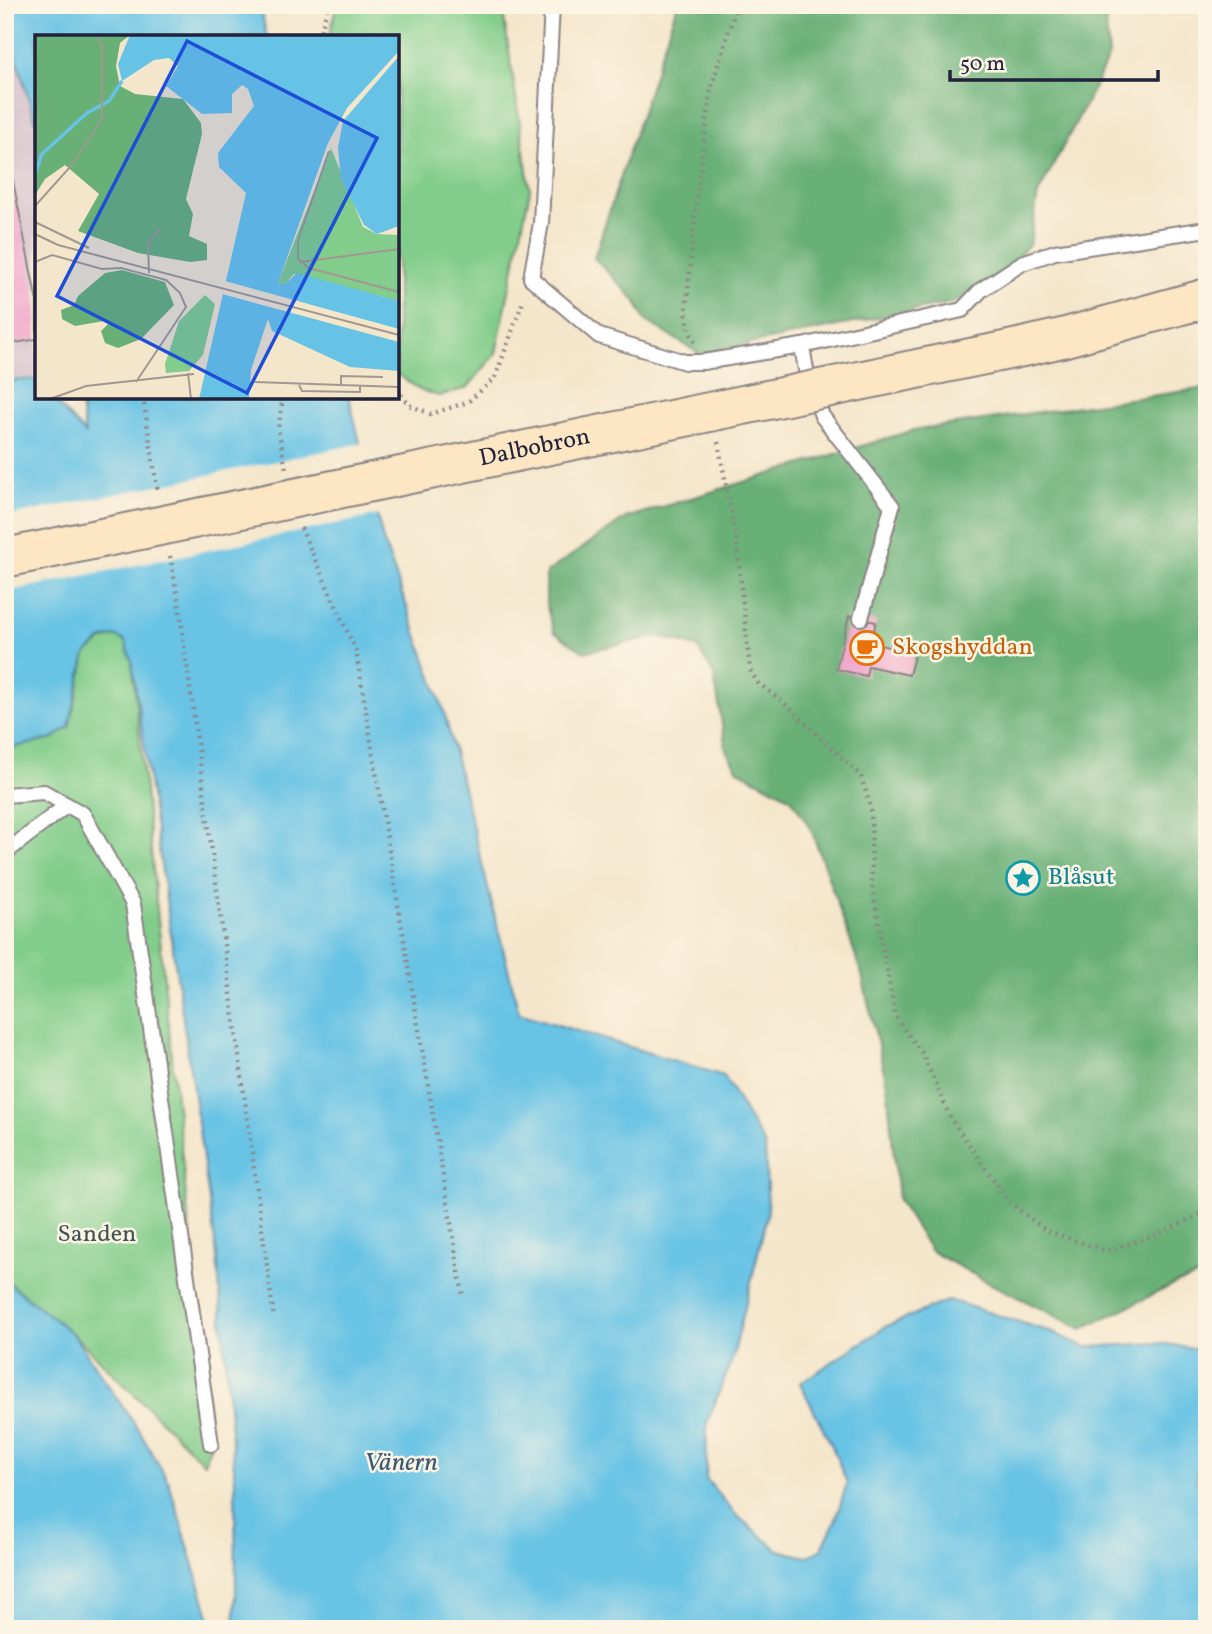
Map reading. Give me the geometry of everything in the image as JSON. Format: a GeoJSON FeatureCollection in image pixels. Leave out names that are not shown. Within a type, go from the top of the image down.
{"type":"FeatureCollection","features":[{"type":"Feature","properties":{"kind":"main road","name":"Dalbobron"},"geometry":{"type":"LineString","coordinates":[[5,558],[1023,347],[1207,298]]}},
{"type":"Feature","properties":{"kind":"main road","name":"Dalbobron"},"geometry":{"type":"LineString","coordinates":[[1062,338],[1207,325]]}},
{"type":"Feature","properties":{"kind":"lane"},"geometry":{"type":"LineString","coordinates":[[552,5],[541,223],[531,278],[599,337],[685,362],[703,362],[802,346],[962,310],[981,290],[1022,263],[1055,252],[1207,229]]}},
{"type":"Feature","properties":{"kind":"lane"},"geometry":{"type":"LineString","coordinates":[[802,346],[806,370],[822,416],[892,506],[861,618]]}},
{"type":"Feature","properties":{"kind":"lane"},"geometry":{"type":"LineString","coordinates":[[5,795],[44,792],[83,814],[133,904],[211,1444]]}},
{"type":"Feature","properties":{"kind":"lane"},"geometry":{"type":"LineString","coordinates":[[5,853],[67,805]]}},
{"type":"Feature","properties":{"kind":"path"},"geometry":{"type":"LineString","coordinates":[[320,35],[328,5]]}},
{"type":"Feature","properties":{"kind":"path"},"geometry":{"type":"LineString","coordinates":[[703,362],[690,332],[686,312],[696,203],[711,88],[737,5]]}},
{"type":"Feature","properties":{"kind":"path"},"geometry":{"type":"LineString","coordinates":[[399,392],[409,405],[431,414],[468,402],[495,377],[531,278]]}},
{"type":"Feature","properties":{"kind":"path"},"geometry":{"type":"LineString","coordinates":[[143,399],[159,494]]}},
{"type":"Feature","properties":{"kind":"path"},"geometry":{"type":"LineString","coordinates":[[284,399],[278,429],[288,482]]}},
{"type":"Feature","properties":{"kind":"path"},"geometry":{"type":"LineString","coordinates":[[716,429],[736,537],[750,670],[758,683],[781,699],[861,776],[872,809],[872,884],[895,1016],[922,1053],[951,1119],[1009,1202],[1045,1230],[1106,1251],[1159,1234],[1207,1210]]}},
{"type":"Feature","properties":{"kind":"path"},"geometry":{"type":"LineString","coordinates":[[298,520],[356,651],[463,1296]]}},
{"type":"Feature","properties":{"kind":"path"},"geometry":{"type":"LineString","coordinates":[[168,547],[178,598],[274,1318]]}},
{"type":"Feature","properties":{"kind":"shaded area"},"geometry":{"type":"Polygon","coordinates":[[[5,21],[35,123],[35,377],[5,380],[5,21]]]}},
{"type":"Feature","properties":{"kind":"green space"},"geometry":{"type":"Polygon","coordinates":[[[337,5],[502,5],[530,190],[496,353],[467,388],[439,396],[422,391],[399,375],[399,35],[330,35],[337,5]]]}},
{"type":"Feature","properties":{"kind":"green space"},"geometry":{"type":"Polygon","coordinates":[[[677,5],[1104,5],[1109,55],[1038,194],[1030,243],[1004,272],[955,302],[700,354],[645,320],[635,300],[594,258],[677,5]]]}},
{"type":"Feature","properties":{"kind":"green space"},"geometry":{"type":"Polygon","coordinates":[[[1207,388],[1207,1273],[1175,1284],[1082,1329],[931,1251],[898,1200],[887,1085],[861,971],[811,829],[791,798],[738,770],[726,750],[714,674],[697,647],[658,636],[584,652],[554,632],[546,604],[546,573],[626,518],[914,430],[1207,388]]]}},
{"type":"Feature","properties":{"kind":"green space","name":"Sanden"},"geometry":{"type":"Polygon","coordinates":[[[115,636],[125,640],[132,662],[211,1444],[204,1463],[73,1334],[5,1280],[5,749],[52,739],[69,727],[86,654],[101,641],[115,636]]]}},
{"type":"Feature","properties":{"kind":"water"},"geometry":{"type":"Polygon","coordinates":[[[5,5],[260,5],[267,35],[35,35],[35,120],[5,20],[5,5]]]}},
{"type":"Feature","properties":{"kind":"water","name":"Vänern"},"geometry":{"type":"Polygon","coordinates":[[[34,379],[35,399],[53,399],[85,434],[80,399],[349,399],[383,540],[444,711],[519,1013],[724,1076],[765,1146],[768,1211],[733,1357],[707,1423],[706,1479],[735,1514],[778,1550],[806,1557],[821,1550],[835,1522],[847,1483],[832,1446],[800,1383],[887,1326],[949,1300],[1048,1331],[1086,1347],[1159,1343],[1206,1350],[1207,1434],[1196,1482],[1207,1493],[1207,1629],[234,1629],[235,1481],[217,1256],[132,662],[125,641],[115,636],[101,640],[86,654],[69,727],[52,739],[5,749],[5,381],[34,379]]]}},
{"type":"Feature","properties":{"kind":"water"},"geometry":{"type":"Polygon","coordinates":[[[5,1280],[73,1334],[140,1432],[169,1483],[213,1629],[5,1629],[5,1280]]]}},
{"type":"Feature","properties":{"kind":"pier"},"geometry":{"type":"Polygon","coordinates":[[[363,443],[380,515],[5,592],[5,517],[363,443]]]}},
{"type":"Feature","properties":{"kind":"building"},"geometry":{"type":"Polygon","coordinates":[[[9,161],[35,292],[35,339],[5,345],[5,162],[9,161]]]}},
{"type":"Feature","properties":{"kind":"building","name":"Skogshyddan"},"geometry":{"type":"Polygon","coordinates":[[[849,616],[876,622],[871,643],[915,653],[909,675],[868,666],[866,676],[836,669],[849,616]]]}},
{"type":"Feature","properties":{"kind":"place","name":"Skogshyddan"},"geometry":{"type":"Point","coordinates":[867,648]}},
{"type":"Feature","properties":{"kind":"place","name":"Blåsut"},"geometry":{"type":"Point","coordinates":[1023,878]}}]}
